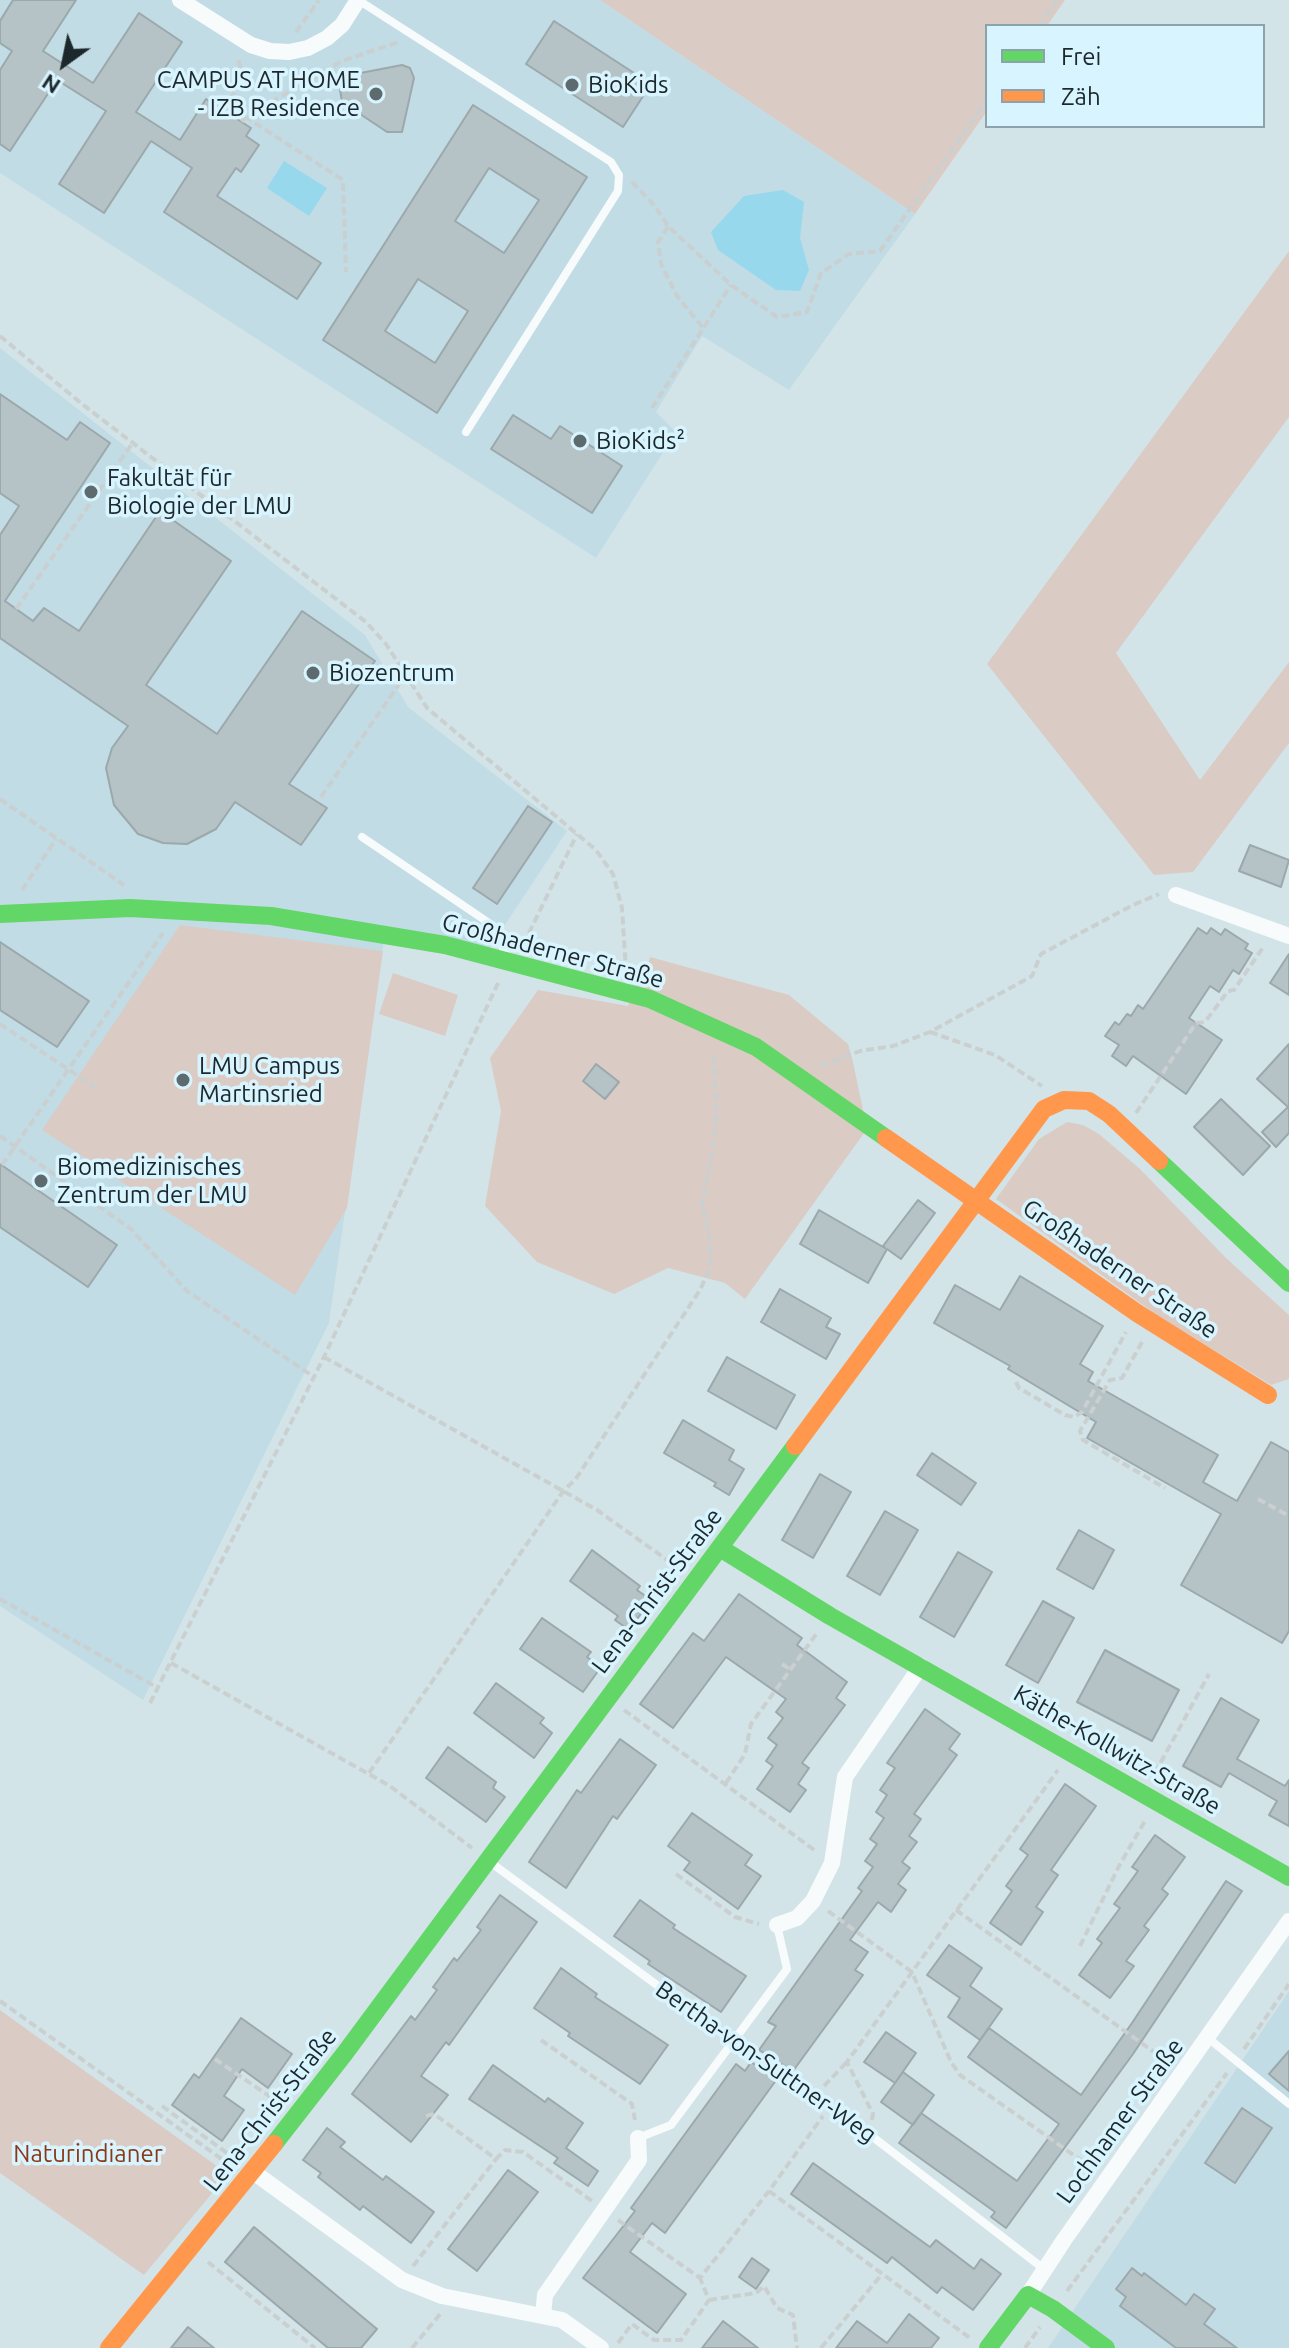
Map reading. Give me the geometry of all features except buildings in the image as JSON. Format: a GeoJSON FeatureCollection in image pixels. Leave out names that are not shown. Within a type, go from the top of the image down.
{"type":"FeatureCollection","features":[{"type":"Feature","properties":{"kind":"street"},"geometry":{"type":"LineString","coordinates":[[180,0],[251,45],[270,51],[289,52],[308,48],[327,38],[342,25],[358,0]]}},
{"type":"Feature","properties":{"kind":"street"},"geometry":{"type":"LineString","coordinates":[[1176,895],[1282,933]]}},
{"type":"Feature","properties":{"kind":"street","name":"Großhaderner Straße"},"geometry":{"type":"LineString","coordinates":[[4,914],[130,908],[284,918],[379,932],[509,960],[627,992],[756,1047],[1153,1324],[1268,1395]]}},
{"type":"Feature","properties":{"kind":"street"},"geometry":{"type":"LineString","coordinates":[[1064,1100],[1089,1101],[1126,1128],[1289,1283]]}},
{"type":"Feature","properties":{"kind":"street","name":"Lena-Christ-Straße"},"geometry":{"type":"LineString","coordinates":[[109,2348],[345,2053],[1044,1109],[1064,1100]]}},
{"type":"Feature","properties":{"kind":"street","name":"Käthe-Kollwitz-Straße"},"geometry":{"type":"LineString","coordinates":[[720,1548],[830,1616],[1289,1877]]}},
{"type":"Feature","properties":{"kind":"street"},"geometry":{"type":"LineString","coordinates":[[777,1925],[797,1918],[813,1901],[832,1863],[845,1777],[921,1666]]}},
{"type":"Feature","properties":{"kind":"street","name":"Lochhamer Straße"},"geometry":{"type":"LineString","coordinates":[[988,2348],[1289,1921]]}},
{"type":"Feature","properties":{"kind":"street"},"geometry":{"type":"LineString","coordinates":[[543,2316],[545,2295],[639,2160],[638,2138]]}},
{"type":"Feature","properties":{"kind":"street"},"geometry":{"type":"LineString","coordinates":[[250,2175],[402,2280],[442,2296],[562,2320],[602,2347]]}},
{"type":"Feature","properties":{"kind":"street"},"geometry":{"type":"LineString","coordinates":[[1028,2295],[1053,2309],[1106,2348]]}},
{"type":"Feature","properties":{"kind":"lane"},"geometry":{"type":"LineString","coordinates":[[358,0],[611,162],[619,175],[618,191],[466,432]]}},
{"type":"Feature","properties":{"kind":"lane"},"geometry":{"type":"LineString","coordinates":[[362,837],[492,925],[509,960]]}},
{"type":"Feature","properties":{"kind":"lane","name":"Bertha-von-Suttner-Weg"},"geometry":{"type":"LineString","coordinates":[[486,1859],[734,2041],[869,2134],[1044,2269]]}},
{"type":"Feature","properties":{"kind":"lane"},"geometry":{"type":"LineString","coordinates":[[638,2138],[671,2125],[787,1969],[777,1925]]}},
{"type":"Feature","properties":{"kind":"lane"},"geometry":{"type":"LineString","coordinates":[[1208,2038],[1289,2104]]}},
{"type":"Feature","properties":{"kind":"path"},"geometry":{"type":"LineString","coordinates":[[283,36],[301,27],[319,0]]}},
{"type":"Feature","properties":{"kind":"path"},"geometry":{"type":"LineString","coordinates":[[1040,24],[1057,0]]}},
{"type":"Feature","properties":{"kind":"path"},"geometry":{"type":"LineString","coordinates":[[244,119],[342,61],[418,37]]}},
{"type":"Feature","properties":{"kind":"path"},"geometry":{"type":"LineString","coordinates":[[235,53],[244,77],[227,105],[244,119],[343,180],[346,272]]}},
{"type":"Feature","properties":{"kind":"path"},"geometry":{"type":"LineString","coordinates":[[619,175],[634,184],[655,206],[668,226],[731,285],[777,317],[807,312],[821,273],[849,254],[880,251],[985,103]]}},
{"type":"Feature","properties":{"kind":"path"},"geometry":{"type":"LineString","coordinates":[[668,226],[658,242],[661,264],[677,296],[703,328]]}},
{"type":"Feature","properties":{"kind":"path"},"geometry":{"type":"LineString","coordinates":[[652,408],[731,285]]}},
{"type":"Feature","properties":{"kind":"path"},"geometry":{"type":"LineString","coordinates":[[0,336],[82,404],[366,622],[386,644],[427,708],[596,850],[613,874],[622,908],[627,992]]}},
{"type":"Feature","properties":{"kind":"path"},"geometry":{"type":"LineString","coordinates":[[16,609],[134,441]]}},
{"type":"Feature","properties":{"kind":"path"},"geometry":{"type":"LineString","coordinates":[[321,797],[405,676]]}},
{"type":"Feature","properties":{"kind":"path"},"geometry":{"type":"LineString","coordinates":[[0,799],[133,891],[130,908]]}},
{"type":"Feature","properties":{"kind":"path"},"geometry":{"type":"LineString","coordinates":[[150,1703],[324,1357],[509,960],[530,931],[577,834]]}},
{"type":"Feature","properties":{"kind":"path"},"geometry":{"type":"LineString","coordinates":[[4,914],[56,839]]}},
{"type":"Feature","properties":{"kind":"path"},"geometry":{"type":"LineString","coordinates":[[846,1056],[893,1046],[930,1032],[1032,976],[1041,954],[1164,891],[1176,895]]}},
{"type":"Feature","properties":{"kind":"path"},"geometry":{"type":"LineString","coordinates":[[1126,1128],[1196,1023],[1205,1022],[1228,991],[1234,990],[1282,933]]}},
{"type":"Feature","properties":{"kind":"path"},"geometry":{"type":"LineString","coordinates":[[2,1165],[161,936]]}},
{"type":"Feature","properties":{"kind":"path"},"geometry":{"type":"LineString","coordinates":[[0,1024],[98,1089]]}},
{"type":"Feature","properties":{"kind":"path"},"geometry":{"type":"LineString","coordinates":[[369,1773],[564,1490],[575,1480],[700,1290],[708,1273],[710,1239],[702,1193],[713,1149],[717,1091],[710,1026]]}},
{"type":"Feature","properties":{"kind":"path"},"geometry":{"type":"LineString","coordinates":[[930,1032],[995,1055],[1064,1100]]}},
{"type":"Feature","properties":{"kind":"path"},"geometry":{"type":"LineString","coordinates":[[0,1136],[131,1229],[187,1291],[314,1377]]}},
{"type":"Feature","properties":{"kind":"path"},"geometry":{"type":"LineString","coordinates":[[1016,1382],[1019,1388],[1065,1415],[1074,1417],[1082,1412],[1137,1313]]}},
{"type":"Feature","properties":{"kind":"path"},"geometry":{"type":"LineString","coordinates":[[1153,1324],[1122,1378],[1110,1380],[1080,1431],[1083,1440],[1165,1488]]}},
{"type":"Feature","properties":{"kind":"path"},"geometry":{"type":"LineString","coordinates":[[324,1357],[564,1490],[695,1580]]}},
{"type":"Feature","properties":{"kind":"path"},"geometry":{"type":"LineString","coordinates":[[1258,1499],[1289,1516]]}},
{"type":"Feature","properties":{"kind":"path"},"geometry":{"type":"LineString","coordinates":[[0,1599],[158,1688]]}},
{"type":"Feature","properties":{"kind":"path"},"geometry":{"type":"LineString","coordinates":[[726,1783],[745,1754],[751,1724],[830,1616]]}},
{"type":"Feature","properties":{"kind":"path"},"geometry":{"type":"LineString","coordinates":[[171,1663],[390,1786],[486,1859]]}},
{"type":"Feature","properties":{"kind":"path"},"geometry":{"type":"LineString","coordinates":[[782,1664],[791,1670]]}},
{"type":"Feature","properties":{"kind":"path"},"geometry":{"type":"LineString","coordinates":[[1080,1946],[1209,1674]]}},
{"type":"Feature","properties":{"kind":"path"},"geometry":{"type":"LineString","coordinates":[[607,1698],[832,1863]]}},
{"type":"Feature","properties":{"kind":"path"},"geometry":{"type":"LineString","coordinates":[[814,2097],[847,2062],[1071,1752]]}},
{"type":"Feature","properties":{"kind":"path"},"geometry":{"type":"LineString","coordinates":[[676,1874],[735,1917],[756,1924],[777,1925]]}},
{"type":"Feature","properties":{"kind":"path"},"geometry":{"type":"LineString","coordinates":[[813,1901],[912,1972],[951,2062],[960,2075],[1107,2179]]}},
{"type":"Feature","properties":{"kind":"path"},"geometry":{"type":"LineString","coordinates":[[956,1910],[1183,2073]]}},
{"type":"Feature","properties":{"kind":"path"},"geometry":{"type":"LineString","coordinates":[[1025,2348],[1289,1984]]}},
{"type":"Feature","properties":{"kind":"path"},"geometry":{"type":"LineString","coordinates":[[0,2001],[250,2175]]}},
{"type":"Feature","properties":{"kind":"path"},"geometry":{"type":"LineString","coordinates":[[541,2040],[632,2104],[638,2138]]}},
{"type":"Feature","properties":{"kind":"path"},"geometry":{"type":"LineString","coordinates":[[215,2059],[297,2115]]}},
{"type":"Feature","properties":{"kind":"path"},"geometry":{"type":"LineString","coordinates":[[847,2062],[873,2114],[869,2134]]}},
{"type":"Feature","properties":{"kind":"path"},"geometry":{"type":"LineString","coordinates":[[162,2106],[250,2175]]}},
{"type":"Feature","properties":{"kind":"path"},"geometry":{"type":"LineString","coordinates":[[402,2280],[496,2159]]}},
{"type":"Feature","properties":{"kind":"path"},"geometry":{"type":"LineString","coordinates":[[769,2191],[971,2339]]}},
{"type":"Feature","properties":{"kind":"path"},"geometry":{"type":"LineString","coordinates":[[191,2248],[315,2348]]}},
{"type":"Feature","properties":{"kind":"path"},"geometry":{"type":"LineString","coordinates":[[821,2348],[882,2274]]}},
{"type":"Feature","properties":{"kind":"path"},"geometry":{"type":"LineString","coordinates":[[700,2278],[709,2300]]}},
{"type":"Feature","properties":{"kind":"path"},"geometry":{"type":"LineString","coordinates":[[602,2347],[632,2324],[654,2340],[681,2340],[709,2300],[756,2293],[764,2286],[777,2308],[793,2315],[797,2348]]}},
{"type":"Feature","properties":{"kind":"path"},"geometry":{"type":"LineString","coordinates":[[412,2348],[443,2310]]}},
{"type":"Feature","properties":{"kind":"shaded area"},"geometry":{"type":"Polygon","coordinates":[[[0,0],[600,0],[915,214],[789,390],[702,336],[656,412],[676,432],[596,558],[0,173],[0,0]]]}},
{"type":"Feature","properties":{"kind":"shaded area","name":"LMU Campus Martinsried"},"geometry":{"type":"Polygon","coordinates":[[[0,348],[365,635],[408,707],[567,831],[489,949],[386,926],[329,1323],[143,1700],[0,1606],[0,348]]]}},
{"type":"Feature","properties":{"kind":"shaded area"},"geometry":{"type":"Polygon","coordinates":[[[1289,1991],[1289,2348],[1048,2348],[1289,1991]]]}},
{"type":"Feature","properties":{"kind":"green space"},"geometry":{"type":"Polygon","coordinates":[[[600,0],[1065,0],[1048,24],[985,24],[985,114],[915,214],[600,0]]]}},
{"type":"Feature","properties":{"kind":"green space"},"geometry":{"type":"Polygon","coordinates":[[[1289,251],[1289,417],[1116,653],[1200,780],[1289,662],[1289,743],[1193,872],[1154,875],[987,664],[1289,251]]]}},
{"type":"Feature","properties":{"kind":"green space"},"geometry":{"type":"Polygon","coordinates":[[[180,925],[383,951],[347,1208],[295,1295],[42,1130],[180,925]]]}},
{"type":"Feature","properties":{"kind":"green space"},"geometry":{"type":"Polygon","coordinates":[[[650,957],[789,995],[848,1044],[853,1062],[867,1129],[745,1299],[725,1283],[668,1268],[614,1294],[537,1262],[485,1206],[501,1111],[490,1058],[538,990],[628,1006],[639,977],[646,973],[650,957]]]}},
{"type":"Feature","properties":{"kind":"green space"},"geometry":{"type":"Polygon","coordinates":[[[393,973],[458,995],[445,1036],[379,1014],[393,973]]]}},
{"type":"Feature","properties":{"kind":"green space"},"geometry":{"type":"Polygon","coordinates":[[[1067,1122],[1083,1125],[1099,1134],[1140,1169],[1226,1258],[1289,1315],[1289,1379],[1271,1385],[1157,1315],[996,1199],[1039,1139],[1067,1122]]]}},
{"type":"Feature","properties":{"kind":"green space","name":"Naturindianer"},"geometry":{"type":"Polygon","coordinates":[[[0,2010],[228,2174],[144,2275],[0,2173],[0,2010]]]}},
{"type":"Feature","properties":{"kind":"water"},"geometry":{"type":"Polygon","coordinates":[[[284,161],[327,188],[309,216],[267,188],[284,161]]]}},
{"type":"Feature","properties":{"kind":"water"},"geometry":{"type":"Polygon","coordinates":[[[783,190],[804,202],[800,238],[809,270],[800,291],[776,290],[718,250],[711,232],[744,196],[783,190]]]}},
{"type":"Feature","properties":{"kind":"traffic: fast"},"geometry":{"type":"LineString","coordinates":[[0,914],[130,908],[271,916],[445,945],[650,999],[756,1047],[886,1138]]}},
{"type":"Feature","properties":{"kind":"traffic: fast"},"geometry":{"type":"LineString","coordinates":[[1159,1161],[1289,1283]]}},
{"type":"Feature","properties":{"kind":"traffic: fast"},"geometry":{"type":"LineString","coordinates":[[274,2144],[345,2053],[795,1446]]}},
{"type":"Feature","properties":{"kind":"traffic: fast"},"geometry":{"type":"LineString","coordinates":[[720,1548],[830,1616],[1289,1877]]}},
{"type":"Feature","properties":{"kind":"traffic: fast"},"geometry":{"type":"LineString","coordinates":[[988,2348],[1028,2295],[1053,2309],[1106,2348]]}},
{"type":"Feature","properties":{"kind":"traffic: slow"},"geometry":{"type":"LineString","coordinates":[[795,1446],[1044,1109],[1064,1100],[1089,1101],[1109,1114],[1159,1161]]}},
{"type":"Feature","properties":{"kind":"traffic: slow"},"geometry":{"type":"LineString","coordinates":[[886,1138],[1137,1313],[1268,1395]]}},
{"type":"Feature","properties":{"kind":"traffic: slow"},"geometry":{"type":"LineString","coordinates":[[109,2348],[274,2144]]}},
{"type":"Feature","properties":{"kind":"place","name":"BioKids"},"geometry":{"type":"Point","coordinates":[572,85]}},
{"type":"Feature","properties":{"kind":"place","name":"CAMPUS AT HOME - IZB Residence"},"geometry":{"type":"Point","coordinates":[376,94]}},
{"type":"Feature","properties":{"kind":"place","name":"BioKids²"},"geometry":{"type":"Point","coordinates":[580,441]}},
{"type":"Feature","properties":{"kind":"place","name":"Fakultät für Biologie der LMU"},"geometry":{"type":"Point","coordinates":[91,492]}},
{"type":"Feature","properties":{"kind":"place","name":"Biozentrum"},"geometry":{"type":"Point","coordinates":[313,673]}},
{"type":"Feature","properties":{"kind":"place","name":"LMU Campus Martinsried"},"geometry":{"type":"Point","coordinates":[183,1080]}},
{"type":"Feature","properties":{"kind":"place","name":"Biomedizinisches Zentrum der LMU"},"geometry":{"type":"Point","coordinates":[41,1181]}}]}
